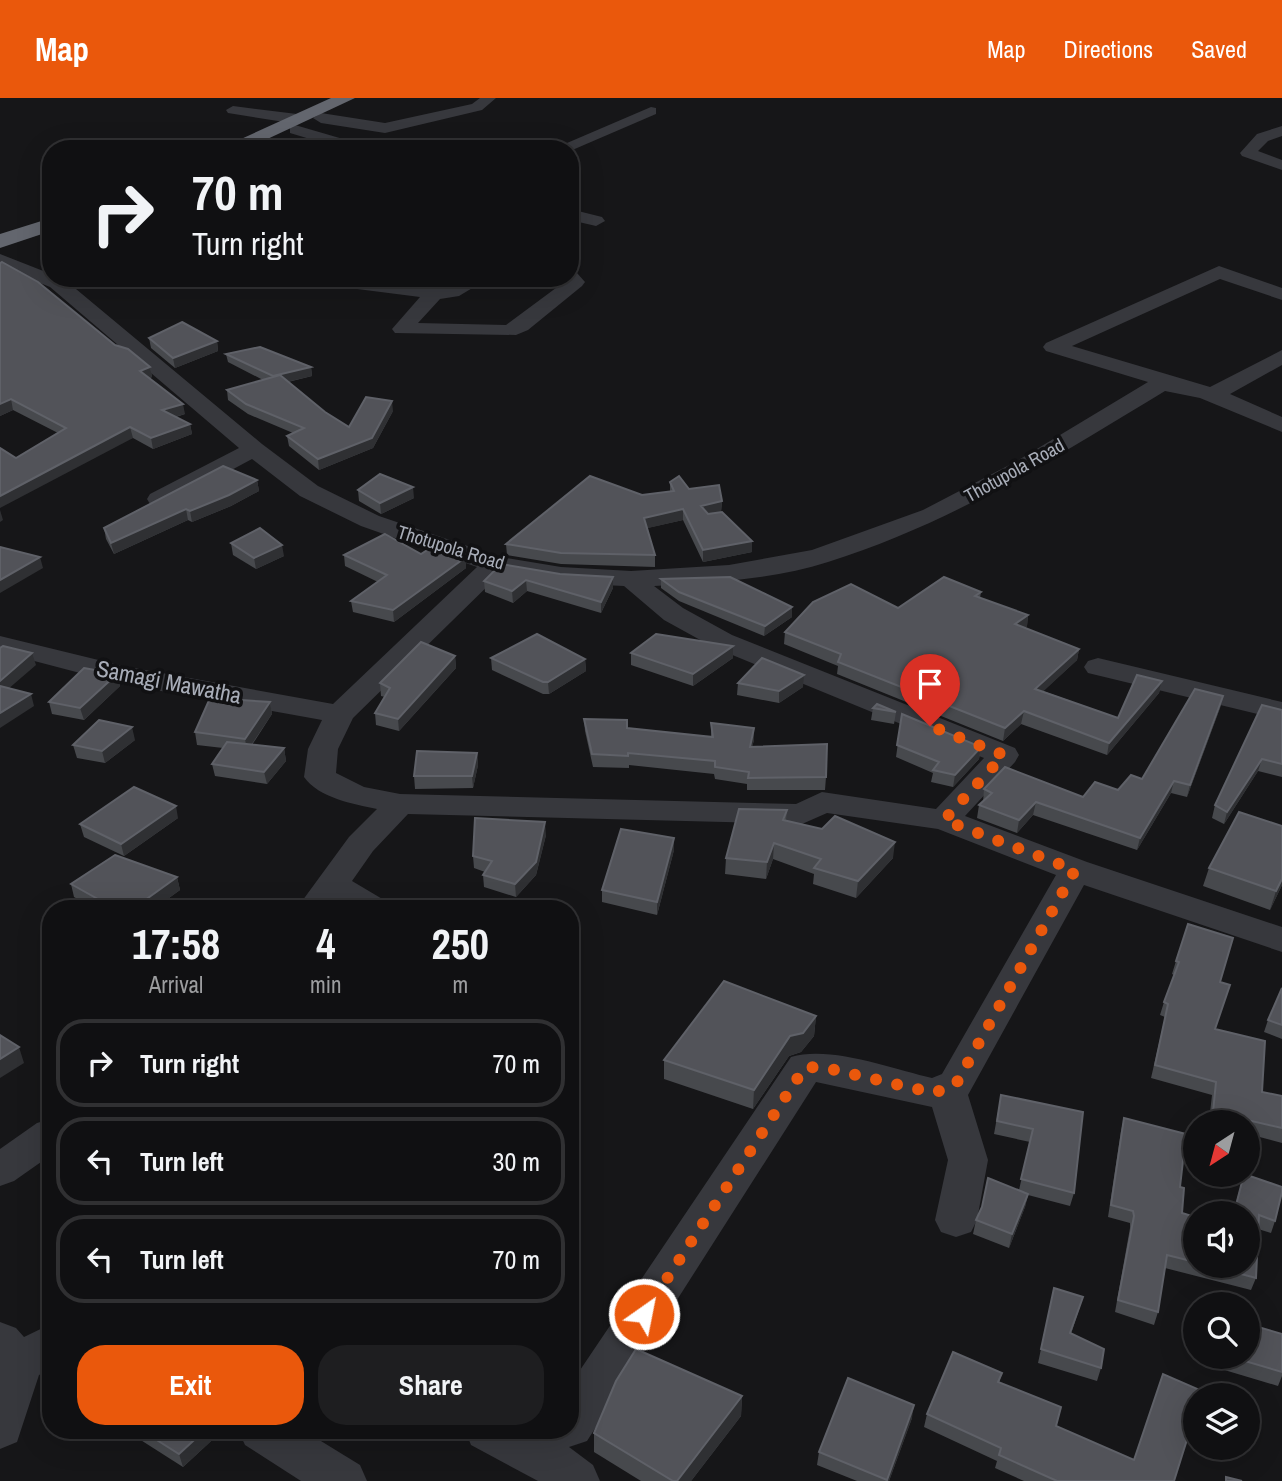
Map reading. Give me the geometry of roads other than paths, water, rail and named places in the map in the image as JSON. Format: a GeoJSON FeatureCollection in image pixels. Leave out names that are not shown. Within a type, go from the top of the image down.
{"type":"FeatureCollection","features":[{"type":"Feature","properties":{"kind":"highway"},"geometry":{"type":"LineString","coordinates":[[268,140],[345,98]]}},
{"type":"Feature","properties":{"kind":"highway"},"geometry":{"type":"LineString","coordinates":[[253,140],[321,118],[366,98]]}},
{"type":"Feature","properties":{"kind":"highway"},"geometry":{"type":"LineString","coordinates":[[0,241],[42,227]]}},
{"type":"Feature","properties":{"kind":"highway"},"geometry":{"type":"LineString","coordinates":[[0,250],[42,237]]}},
{"type":"Feature","properties":{"kind":"street"},"geometry":{"type":"LineString","coordinates":[[321,118],[385,128],[477,107],[489,98]]}},
{"type":"Feature","properties":{"kind":"street"},"geometry":{"type":"LineString","coordinates":[[233,110],[296,124],[338,140]]}},
{"type":"Feature","properties":{"kind":"street"},"geometry":{"type":"LineString","coordinates":[[579,141],[651,111]]}},
{"type":"Feature","properties":{"kind":"street"},"geometry":{"type":"LineString","coordinates":[[1282,131],[1264,137],[1248,153],[1282,165]]}},
{"type":"Feature","properties":{"kind":"street"},"geometry":{"type":"LineString","coordinates":[[579,216],[596,221]]}},
{"type":"Feature","properties":{"kind":"street","name":"Thotupola Road"},"geometry":{"type":"LineString","coordinates":[[0,260],[42,277]]}},
{"type":"Feature","properties":{"kind":"street"},"geometry":{"type":"LineString","coordinates":[[1282,294],[1219,272],[1053,347],[1212,395],[1282,425]]}},
{"type":"Feature","properties":{"kind":"street","name":"Thotupola Road"},"geometry":{"type":"LineString","coordinates":[[62,287],[254,449],[309,491],[370,522],[495,564],[562,575],[631,579],[729,573],[818,558],[932,515],[1023,467],[1153,386],[1181,385]]}},
{"type":"Feature","properties":{"kind":"street"},"geometry":{"type":"LineString","coordinates":[[388,287],[434,293],[452,292],[462,287]]}},
{"type":"Feature","properties":{"kind":"street"},"geometry":{"type":"LineString","coordinates":[[434,293],[402,329],[509,331],[521,326],[569,287]]}},
{"type":"Feature","properties":{"kind":"street"},"geometry":{"type":"LineString","coordinates":[[1212,395],[1282,356]]}},
{"type":"Feature","properties":{"kind":"street"},"geometry":{"type":"LineString","coordinates":[[138,510],[254,449]]}},
{"type":"Feature","properties":{"kind":"street"},"geometry":{"type":"LineString","coordinates":[[495,564],[340,714],[323,748],[320,777],[355,795],[400,804],[802,814],[822,802],[944,820],[1075,870],[1282,940]]}},
{"type":"Feature","properties":{"kind":"street"},"geometry":{"type":"LineString","coordinates":[[631,579],[647,596],[709,634],[1004,755],[944,820]]}},
{"type":"Feature","properties":{"kind":"street","name":"Samagi Mawatha"},"geometry":{"type":"LineString","coordinates":[[0,644],[122,675],[340,714]]}},
{"type":"Feature","properties":{"kind":"street"},"geometry":{"type":"LineString","coordinates":[[1098,667],[1282,711]]}},
{"type":"Feature","properties":{"kind":"street"},"geometry":{"type":"LineString","coordinates":[[323,896],[361,845],[400,804]]}},
{"type":"Feature","properties":{"kind":"street"},"geometry":{"type":"LineString","coordinates":[[579,1428],[805,1067],[826,1068],[934,1093],[956,1084],[1075,870]]}},
{"type":"Feature","properties":{"kind":"street"},"geometry":{"type":"LineString","coordinates":[[946,1088],[968,1160],[956,1220]]}},
{"type":"Feature","properties":{"kind":"street"},"geometry":{"type":"LineString","coordinates":[[0,1170],[42,1140]]}},
{"type":"Feature","properties":{"kind":"street"},"geometry":{"type":"LineString","coordinates":[[0,1427],[24,1350]]}},
{"type":"Feature","properties":{"kind":"street"},"geometry":{"type":"LineString","coordinates":[[276,1439],[343,1481]]}},
{"type":"Feature","properties":{"kind":"street"},"geometry":{"type":"LineString","coordinates":[[525,1439],[566,1449]]}}]}
